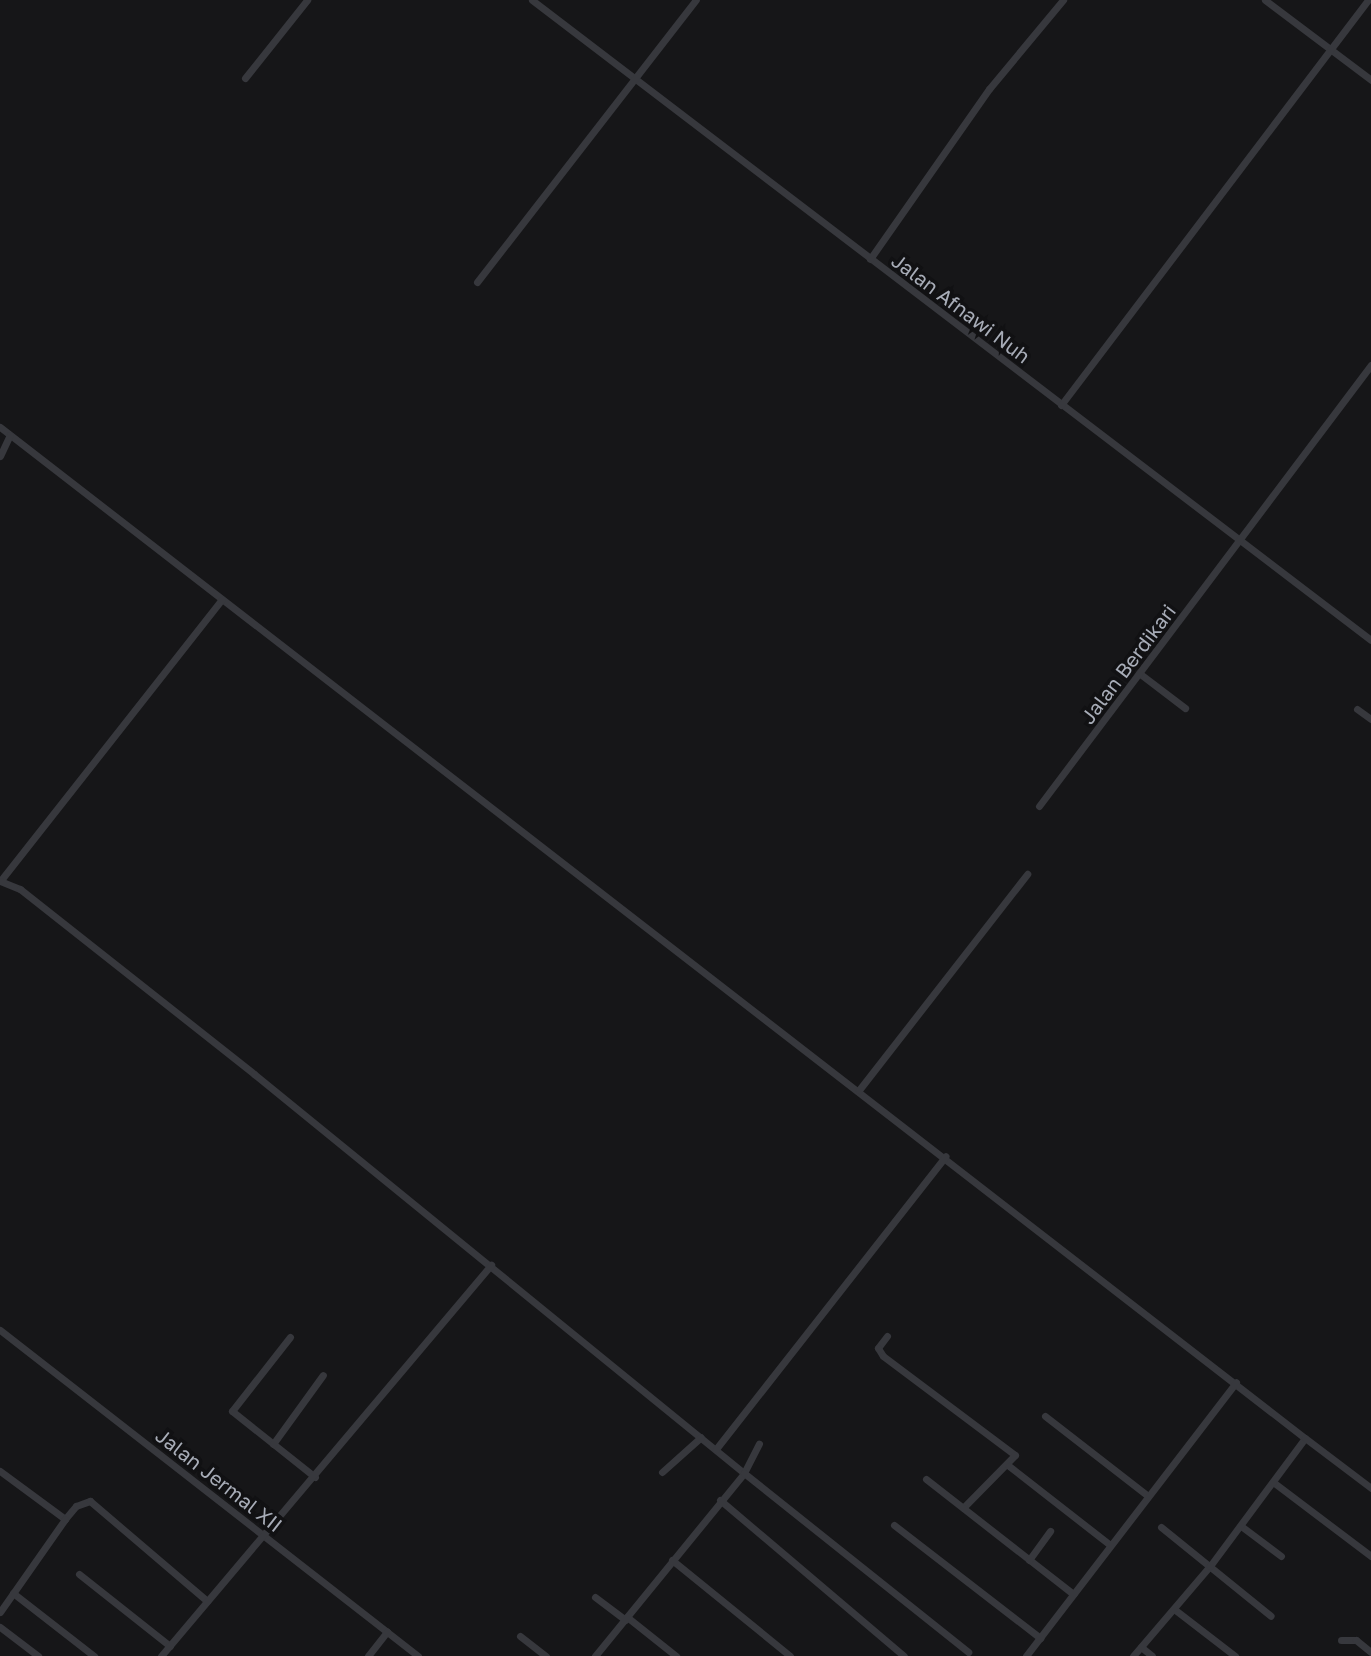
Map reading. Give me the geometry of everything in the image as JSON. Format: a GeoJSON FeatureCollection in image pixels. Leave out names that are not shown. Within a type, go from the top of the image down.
{"type":"FeatureCollection","features":[{"type":"Feature","properties":{"kind":"street"},"geometry":{"type":"LineString","coordinates":[[245,78],[307,0]]}},
{"type":"Feature","properties":{"kind":"street","name":"Jalan Afnawi Nuh"},"geometry":{"type":"LineString","coordinates":[[532,0],[1371,640]]}},
{"type":"Feature","properties":{"kind":"street"},"geometry":{"type":"LineString","coordinates":[[477,282],[638,81],[654,50],[696,0]]}},
{"type":"Feature","properties":{"kind":"street"},"geometry":{"type":"LineString","coordinates":[[870,259],[989,89],[1063,0]]}},
{"type":"Feature","properties":{"kind":"street"},"geometry":{"type":"LineString","coordinates":[[1265,0],[1371,80]]}},
{"type":"Feature","properties":{"kind":"street"},"geometry":{"type":"LineString","coordinates":[[1061,405],[1368,0]]}},
{"type":"Feature","properties":{"kind":"street","name":"Jalan Berdikari"},"geometry":{"type":"LineString","coordinates":[[1039,806],[1242,541],[1371,365]]}},
{"type":"Feature","properties":{"kind":"street"},"geometry":{"type":"LineString","coordinates":[[0,427],[946,1156],[1371,1488]]}},
{"type":"Feature","properties":{"kind":"street"},"geometry":{"type":"LineString","coordinates":[[0,456],[10,435]]}},
{"type":"Feature","properties":{"kind":"street"},"geometry":{"type":"LineString","coordinates":[[222,599],[0,881],[20,889],[491,1265],[968,1655]]}},
{"type":"Feature","properties":{"kind":"street"},"geometry":{"type":"LineString","coordinates":[[1139,673],[1185,708]]}},
{"type":"Feature","properties":{"kind":"street"},"geometry":{"type":"LineString","coordinates":[[1357,709],[1371,719]]}},
{"type":"Feature","properties":{"kind":"street"},"geometry":{"type":"LineString","coordinates":[[859,1090],[1027,874]]}},
{"type":"Feature","properties":{"kind":"street"},"geometry":{"type":"LineString","coordinates":[[716,1449],[946,1156]]}},
{"type":"Feature","properties":{"kind":"street"},"geometry":{"type":"LineString","coordinates":[[161,1656],[491,1265]]}},
{"type":"Feature","properties":{"kind":"street","name":"Jalan Jermal XII"},"geometry":{"type":"LineString","coordinates":[[0,1330],[418,1656]]}},
{"type":"Feature","properties":{"kind":"street"},"geometry":{"type":"LineString","coordinates":[[887,1336],[879,1345],[880,1353],[1015,1455],[1009,1466],[963,1508]]}},
{"type":"Feature","properties":{"kind":"street"},"geometry":{"type":"LineString","coordinates":[[290,1337],[232,1409],[315,1477]]}},
{"type":"Feature","properties":{"kind":"street"},"geometry":{"type":"LineString","coordinates":[[273,1444],[323,1375]]}},
{"type":"Feature","properties":{"kind":"street"},"geometry":{"type":"LineString","coordinates":[[1026,1656],[1236,1382]]}},
{"type":"Feature","properties":{"kind":"street"},"geometry":{"type":"LineString","coordinates":[[1045,1416],[1148,1496]]}},
{"type":"Feature","properties":{"kind":"street"},"geometry":{"type":"LineString","coordinates":[[662,1472],[701,1437]]}},
{"type":"Feature","properties":{"kind":"street"},"geometry":{"type":"LineString","coordinates":[[1133,1656],[1210,1566],[1305,1438]]}},
{"type":"Feature","properties":{"kind":"street"},"geometry":{"type":"LineString","coordinates":[[595,1656],[744,1473],[759,1444]]}},
{"type":"Feature","properties":{"kind":"street"},"geometry":{"type":"LineString","coordinates":[[1009,1466],[1110,1545]]}},
{"type":"Feature","properties":{"kind":"street"},"geometry":{"type":"LineString","coordinates":[[0,1471],[65,1519]]}},
{"type":"Feature","properties":{"kind":"street"},"geometry":{"type":"LineString","coordinates":[[926,1479],[1073,1594]]}},
{"type":"Feature","properties":{"kind":"street"},"geometry":{"type":"LineString","coordinates":[[1273,1482],[1371,1556]]}},
{"type":"Feature","properties":{"kind":"street"},"geometry":{"type":"LineString","coordinates":[[720,1500],[904,1656]]}},
{"type":"Feature","properties":{"kind":"street"},"geometry":{"type":"LineString","coordinates":[[0,1612],[65,1519],[76,1506],[90,1501],[207,1601]]}},
{"type":"Feature","properties":{"kind":"street"},"geometry":{"type":"LineString","coordinates":[[894,1525],[1040,1638]]}},
{"type":"Feature","properties":{"kind":"street"},"geometry":{"type":"LineString","coordinates":[[1241,1526],[1281,1556]]}},
{"type":"Feature","properties":{"kind":"street"},"geometry":{"type":"LineString","coordinates":[[1161,1527],[1271,1616]]}},
{"type":"Feature","properties":{"kind":"street"},"geometry":{"type":"LineString","coordinates":[[1029,1560],[1050,1531]]}},
{"type":"Feature","properties":{"kind":"street"},"geometry":{"type":"LineString","coordinates":[[672,1560],[790,1656]]}},
{"type":"Feature","properties":{"kind":"street"},"geometry":{"type":"LineString","coordinates":[[79,1574],[170,1646]]}},
{"type":"Feature","properties":{"kind":"street"},"geometry":{"type":"LineString","coordinates":[[13,1593],[94,1656]]}},
{"type":"Feature","properties":{"kind":"street"},"geometry":{"type":"LineString","coordinates":[[595,1597],[676,1656]]}},
{"type":"Feature","properties":{"kind":"street"},"geometry":{"type":"LineString","coordinates":[[1174,1609],[1235,1656]]}},
{"type":"Feature","properties":{"kind":"street"},"geometry":{"type":"LineString","coordinates":[[0,1627],[38,1656]]}},
{"type":"Feature","properties":{"kind":"street"},"geometry":{"type":"LineString","coordinates":[[368,1656],[387,1632]]}},
{"type":"Feature","properties":{"kind":"street"},"geometry":{"type":"LineString","coordinates":[[520,1636],[546,1656]]}},
{"type":"Feature","properties":{"kind":"street"},"geometry":{"type":"LineString","coordinates":[[1341,1640],[1351,1639],[1371,1652]]}},
{"type":"Feature","properties":{"kind":"street"},"geometry":{"type":"LineString","coordinates":[[1141,1647],[1152,1656]]}}]}
